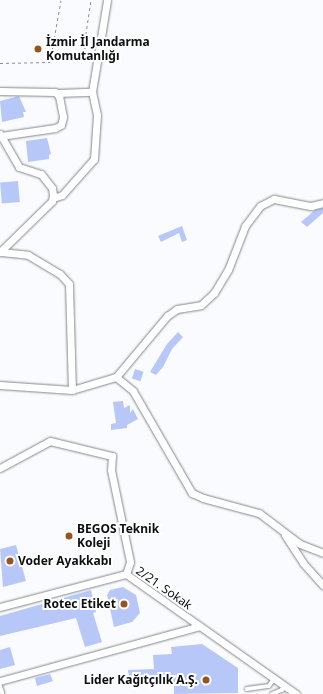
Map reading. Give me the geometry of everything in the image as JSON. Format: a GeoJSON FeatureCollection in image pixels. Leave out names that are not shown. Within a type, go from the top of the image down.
{"type":"FeatureCollection","features":[{"type":"Feature","properties":{"kind":"street"},"geometry":{"type":"LineString","coordinates":[[1,252],[53,198],[62,195],[94,159],[97,115],[92,92],[107,0]]}},
{"type":"Feature","properties":{"kind":"street"},"geometry":{"type":"LineString","coordinates":[[0,91],[57,93],[92,92]]}},
{"type":"Feature","properties":{"kind":"street"},"geometry":{"type":"LineString","coordinates":[[53,198],[50,184],[41,174],[19,167],[1,135],[58,127],[63,117],[57,93]]}},
{"type":"Feature","properties":{"kind":"street"},"geometry":{"type":"LineString","coordinates":[[0,385],[72,390],[116,377],[167,316],[177,309],[201,305],[214,293],[228,270],[245,226],[260,206],[274,200],[311,206],[323,203]]}},
{"type":"Feature","properties":{"kind":"street"},"geometry":{"type":"LineString","coordinates":[[1,252],[28,255],[60,274],[69,284],[72,390]]}},
{"type":"Feature","properties":{"kind":"street"},"geometry":{"type":"LineString","coordinates":[[116,377],[133,391],[192,493],[203,498],[259,513],[300,544],[323,553]]}},
{"type":"Feature","properties":{"kind":"street"},"geometry":{"type":"LineString","coordinates":[[0,468],[50,441],[112,456],[111,470],[130,562],[126,574]]}},
{"type":"Feature","properties":{"kind":"street"},"geometry":{"type":"LineString","coordinates":[[282,530],[303,563],[323,586]]}},
{"type":"Feature","properties":{"kind":"street","name":"2/21. Sokak"},"geometry":{"type":"LineString","coordinates":[[0,607],[126,574],[296,694]]}},
{"type":"Feature","properties":{"kind":"street"},"geometry":{"type":"LineString","coordinates":[[0,681],[200,626]]}},
{"type":"Feature","properties":{"kind":"lane"},"geometry":{"type":"LineString","coordinates":[[247,689],[269,686],[274,679]]}},
{"type":"Feature","properties":{"kind":"lane"},"geometry":{"type":"LineString","coordinates":[[0,685],[3,694]]}},
{"type":"Feature","properties":{"kind":"lane"},"geometry":{"type":"LineString","coordinates":[[272,694],[282,690],[284,686]]}},
{"type":"Feature","properties":{"kind":"path"},"geometry":{"type":"LineString","coordinates":[[0,63],[50,62],[61,0]]}},
{"type":"Feature","properties":{"kind":"path"},"geometry":{"type":"LineString","coordinates":[[91,0],[84,46],[95,72]]}},
{"type":"Feature","properties":{"kind":"building"},"geometry":{"type":"Polygon","coordinates":[[[19,96],[26,112],[23,112],[24,117],[2,122],[0,101],[19,96]]]}},
{"type":"Feature","properties":{"kind":"building"},"geometry":{"type":"Polygon","coordinates":[[[47,138],[51,154],[49,155],[49,159],[28,162],[26,141],[47,138]]]}},
{"type":"Feature","properties":{"kind":"building"},"geometry":{"type":"Polygon","coordinates":[[[18,181],[20,202],[2,203],[0,183],[18,181]]]}},
{"type":"Feature","properties":{"kind":"building"},"geometry":{"type":"Polygon","coordinates":[[[323,208],[323,213],[307,227],[301,222],[315,210],[323,208]]]}},
{"type":"Feature","properties":{"kind":"building"},"geometry":{"type":"Polygon","coordinates":[[[182,226],[187,240],[182,242],[179,233],[161,242],[158,236],[182,226]]]}},
{"type":"Feature","properties":{"kind":"building"},"geometry":{"type":"Polygon","coordinates":[[[178,332],[183,337],[172,349],[163,367],[156,375],[150,372],[167,344],[178,332]]]}},
{"type":"Feature","properties":{"kind":"building"},"geometry":{"type":"Polygon","coordinates":[[[135,369],[144,372],[140,381],[132,379],[135,369]]]}},
{"type":"Feature","properties":{"kind":"building"},"geometry":{"type":"Polygon","coordinates":[[[123,401],[124,408],[130,405],[130,413],[133,409],[138,419],[127,425],[127,428],[111,430],[111,424],[116,423],[113,402],[123,401]]]}},
{"type":"Feature","properties":{"kind":"building","name":"Voder Ayakkabı"},"geometry":{"type":"Polygon","coordinates":[[[16,545],[26,581],[3,587],[0,549],[16,545]]]}},
{"type":"Feature","properties":{"kind":"building","name":"Rotec Etiket"},"geometry":{"type":"Polygon","coordinates":[[[123,587],[136,595],[140,613],[132,622],[114,627],[107,595],[110,590],[123,587]]]}},
{"type":"Feature","properties":{"kind":"building"},"geometry":{"type":"Polygon","coordinates":[[[91,590],[96,612],[93,613],[102,642],[85,647],[76,618],[0,636],[0,616],[91,590]]]}},
{"type":"Feature","properties":{"kind":"building","name":"Lider Kağıtçılık A.Ş."},"geometry":{"type":"Polygon","coordinates":[[[202,644],[238,668],[238,693],[174,694],[174,683],[129,686],[128,670],[154,669],[153,655],[172,654],[171,647],[202,644]]]}},
{"type":"Feature","properties":{"kind":"building"},"geometry":{"type":"Polygon","coordinates":[[[10,647],[15,665],[0,669],[0,650],[10,647]]]}},
{"type":"Feature","properties":{"kind":"building"},"geometry":{"type":"Polygon","coordinates":[[[50,674],[53,681],[37,686],[35,678],[50,674]]]}},
{"type":"Feature","properties":{"kind":"place","name":"İzmir İl Jandarma Komutanlığı"},"geometry":{"type":"Point","coordinates":[38,49]}},
{"type":"Feature","properties":{"kind":"place","name":"BEGOS Teknik Koleji"},"geometry":{"type":"Point","coordinates":[69,536]}},
{"type":"Feature","properties":{"kind":"place","name":"Voder Ayakkabı"},"geometry":{"type":"Point","coordinates":[10,561]}},
{"type":"Feature","properties":{"kind":"place","name":"Rotec Etiket"},"geometry":{"type":"Point","coordinates":[124,604]}},
{"type":"Feature","properties":{"kind":"place","name":"Lider Kağıtçılık A.Ş."},"geometry":{"type":"Point","coordinates":[206,680]}}]}
